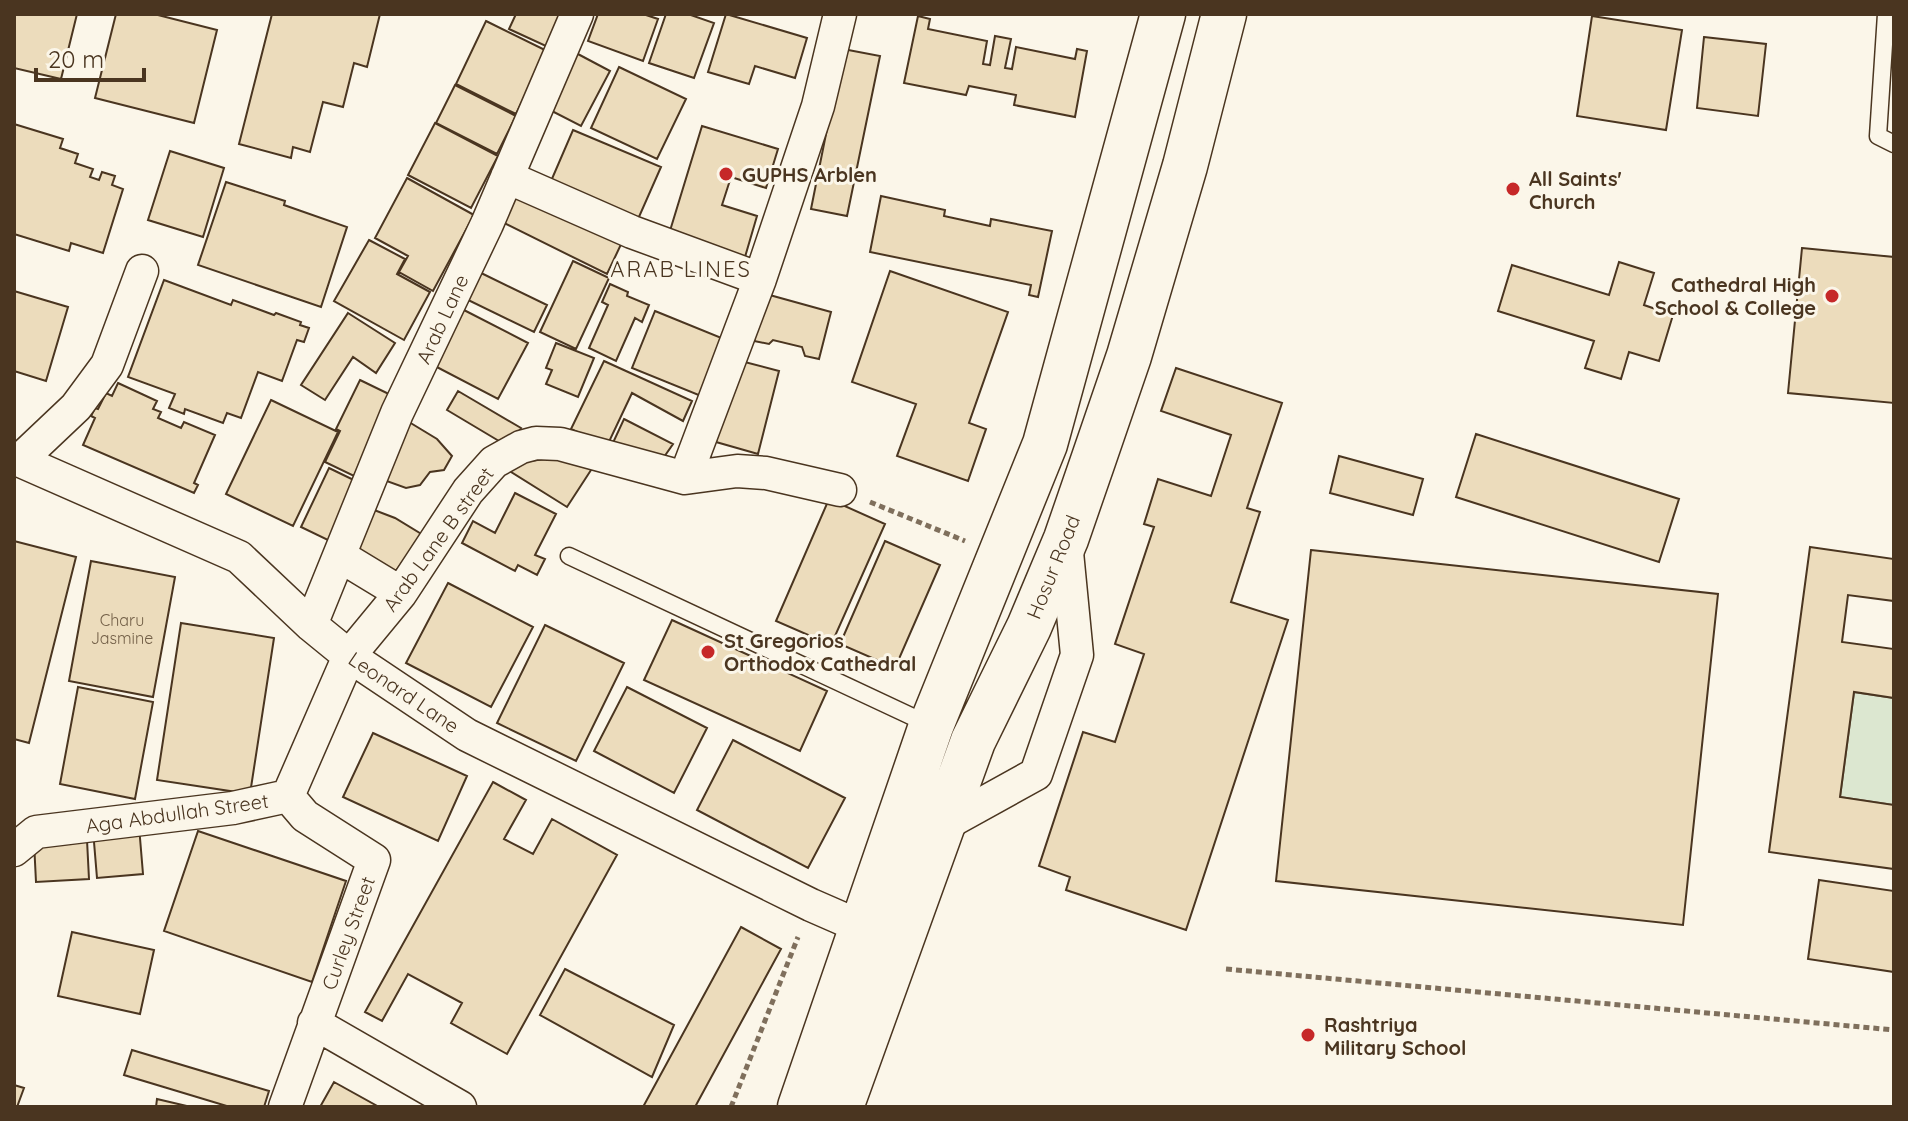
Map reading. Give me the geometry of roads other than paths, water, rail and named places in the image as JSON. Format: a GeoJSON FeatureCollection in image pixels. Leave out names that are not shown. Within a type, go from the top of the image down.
{"type":"FeatureCollection","features":[{"type":"Feature","properties":{"kind":"main road","name":"Hosur Road"},"geometry":{"type":"LineString","coordinates":[[841,1107],[931,726],[1045,444],[1163,14]]}},
{"type":"Feature","properties":{"kind":"main road","name":"Hosur Road"},"geometry":{"type":"LineString","coordinates":[[800,1107],[880,935],[942,826],[973,741],[1029,627],[1066,539],[1129,356],[1185,166],[1224,14]]}},
{"type":"Feature","properties":{"kind":"street","name":"Arab Lane"},"geometry":{"type":"LineString","coordinates":[[311,625],[397,413],[507,177],[577,14]]}},
{"type":"Feature","properties":{"kind":"street"},"geometry":{"type":"LineString","coordinates":[[685,478],[760,279],[818,106],[840,14]]}},
{"type":"Feature","properties":{"kind":"street"},"geometry":{"type":"LineString","coordinates":[[507,177],[632,232],[760,279]]}},
{"type":"Feature","properties":{"kind":"street"},"geometry":{"type":"LineString","coordinates":[[17,459],[76,407],[107,365],[142,271]]}},
{"type":"Feature","properties":{"kind":"street","name":"Arab Lane B street"},"geometry":{"type":"LineString","coordinates":[[349,656],[401,593],[468,491],[494,462],[521,447],[536,443],[560,444],[685,478],[737,471],[766,473],[840,490]]}},
{"type":"Feature","properties":{"kind":"street","name":"Leonard Lane"},"geometry":{"type":"LineString","coordinates":[[17,459],[239,557],[349,656],[467,735],[811,905],[880,935]]}},
{"type":"Feature","properties":{"kind":"street"},"geometry":{"type":"LineString","coordinates":[[942,826],[1036,774],[1077,655],[1066,539]]}},
{"type":"Feature","properties":{"kind":"street"},"geometry":{"type":"LineString","coordinates":[[340,556],[401,593]]}},
{"type":"Feature","properties":{"kind":"street","name":"Aga Abdullah Street"},"geometry":{"type":"LineString","coordinates":[[14,850],[36,832],[233,808],[288,796],[349,656]]}},
{"type":"Feature","properties":{"kind":"street","name":"Curley Street"},"geometry":{"type":"LineString","coordinates":[[285,1107],[374,860],[305,816],[288,796]]}},
{"type":"Feature","properties":{"kind":"street"},"geometry":{"type":"LineString","coordinates":[[314,1023],[460,1107]]}},
{"type":"Feature","properties":{"kind":"lane"},"geometry":{"type":"LineString","coordinates":[[1886,14],[1889,47],[1878,136],[1894,144]]}},
{"type":"Feature","properties":{"kind":"lane"},"geometry":{"type":"LineString","coordinates":[[569,556],[931,726]]}},
{"type":"Feature","properties":{"kind":"place","name":"GUPHS Arblen"},"geometry":{"type":"Point","coordinates":[726,174]}},
{"type":"Feature","properties":{"kind":"place","name":"All Saints' Church"},"geometry":{"type":"Point","coordinates":[1513,189]}},
{"type":"Feature","properties":{"kind":"place","name":"Cathedral High School & College"},"geometry":{"type":"Point","coordinates":[1832,296]}},
{"type":"Feature","properties":{"kind":"place","name":"St Gregorios Orthodox Cathedral"},"geometry":{"type":"Point","coordinates":[708,652]}},
{"type":"Feature","properties":{"kind":"place","name":"Rashtriya Military School"},"geometry":{"type":"Point","coordinates":[1308,1035]}},
{"type":"Feature","properties":{"kind":"district","name":"ARAB LINES"},"geometry":{"type":"Point","coordinates":[681,269]}}]}
